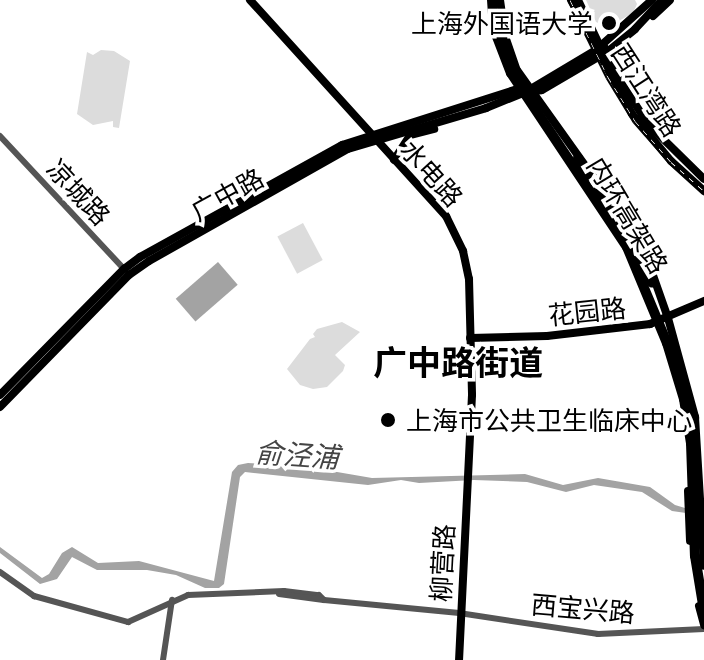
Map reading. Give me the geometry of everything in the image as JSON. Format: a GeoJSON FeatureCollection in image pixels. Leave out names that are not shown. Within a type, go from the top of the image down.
{"type":"FeatureCollection","features":[{"type":"Feature","properties":{"kind":"highway","name":"内环高架路"},"geometry":{"type":"LineString","coordinates":[[494,0],[494,29],[511,73],[627,247],[642,276],[684,399],[691,443],[695,556],[704,611]]}},
{"type":"Feature","properties":{"kind":"highway","name":"内环高架路"},"geometry":{"type":"LineString","coordinates":[[494,0],[498,28],[512,70],[631,245],[662,317],[688,397],[704,592]]}},
{"type":"Feature","properties":{"kind":"highway"},"geometry":{"type":"LineString","coordinates":[[545,130],[642,276]]}},
{"type":"Feature","properties":{"kind":"highway"},"geometry":{"type":"LineString","coordinates":[[578,158],[583,170],[634,243],[662,317]]}},
{"type":"Feature","properties":{"kind":"main road","name":"水电路"},"geometry":{"type":"LineString","coordinates":[[250,0],[446,216],[458,238],[468,272],[472,395],[466,471]]}},
{"type":"Feature","properties":{"kind":"main road"},"geometry":{"type":"LineString","coordinates":[[494,0],[508,49],[525,92],[545,130],[627,250],[662,317],[689,444],[688,518],[704,627]]}},
{"type":"Feature","properties":{"kind":"main road","name":"西江湾路"},"geometry":{"type":"LineString","coordinates":[[571,0],[646,133],[704,191]]}},
{"type":"Feature","properties":{"kind":"main road"},"geometry":{"type":"LineString","coordinates":[[579,0],[601,50],[648,124],[704,182]]}},
{"type":"Feature","properties":{"kind":"main road"},"geometry":{"type":"LineString","coordinates":[[601,50],[657,0]]}},
{"type":"Feature","properties":{"kind":"main road"},"geometry":{"type":"LineString","coordinates":[[638,24],[657,0]]}},
{"type":"Feature","properties":{"kind":"main road"},"geometry":{"type":"LineString","coordinates":[[616,38],[657,0]]}},
{"type":"Feature","properties":{"kind":"main road"},"geometry":{"type":"LineString","coordinates":[[601,50],[670,0]]}},
{"type":"Feature","properties":{"kind":"main road","name":"广中路"},"geometry":{"type":"LineString","coordinates":[[373,137],[385,137],[486,108],[525,92],[601,50]]}},
{"type":"Feature","properties":{"kind":"main road","name":"广中路"},"geometry":{"type":"LineString","coordinates":[[1,400],[127,272],[373,137],[458,109],[525,92]]}},
{"type":"Feature","properties":{"kind":"main road"},"geometry":{"type":"LineString","coordinates":[[525,92],[594,177],[639,245],[695,417],[704,566]]}},
{"type":"Feature","properties":{"kind":"main road"},"geometry":{"type":"LineString","coordinates":[[458,109],[499,98]]}},
{"type":"Feature","properties":{"kind":"main road"},"geometry":{"type":"LineString","coordinates":[[394,160],[410,135],[476,117],[486,108]]}},
{"type":"Feature","properties":{"kind":"main road"},"geometry":{"type":"LineString","coordinates":[[385,137],[440,124]]}},
{"type":"Feature","properties":{"kind":"main road","name":"花园路"},"geometry":{"type":"LineString","coordinates":[[470,338],[557,335],[662,317],[704,301]]}},
{"type":"Feature","properties":{"kind":"main road","name":"柳营路"},"geometry":{"type":"LineString","coordinates":[[459,660],[466,471]]}},
{"type":"Feature","properties":{"kind":"street","name":"凉城路"},"geometry":{"type":"LineString","coordinates":[[0,136],[127,272]]}},
{"type":"Feature","properties":{"kind":"street","name":"西宝兴路"},"geometry":{"type":"LineString","coordinates":[[0,572],[30,594],[128,622],[172,600],[219,592],[279,594],[459,613],[605,634],[704,627]]}},
{"type":"Feature","properties":{"kind":"street"},"geometry":{"type":"LineString","coordinates":[[163,660],[172,600]]}},
{"type":"Feature","properties":{"kind":"shaded area","name":"上海外国语大学"},"geometry":{"type":"Polygon","coordinates":[[[586,0],[635,0],[637,4],[633,13],[608,27],[596,22],[586,0]]]}},
{"type":"Feature","properties":{"kind":"shaded area"},"geometry":{"type":"Polygon","coordinates":[[[101,50],[114,51],[130,61],[119,128],[113,127],[113,121],[93,125],[77,114],[87,52],[93,55],[101,50]]]}},
{"type":"Feature","properties":{"kind":"shaded area"},"geometry":{"type":"Polygon","coordinates":[[[303,223],[323,260],[297,274],[277,237],[303,223]]]}},
{"type":"Feature","properties":{"kind":"shaded area"},"geometry":{"type":"Polygon","coordinates":[[[218,262],[238,285],[195,321],[176,299],[218,262]]]}},
{"type":"Feature","properties":{"kind":"shaded area"},"geometry":{"type":"Polygon","coordinates":[[[342,322],[360,332],[335,355],[345,365],[343,371],[327,387],[313,389],[300,385],[287,369],[310,339],[315,337],[313,334],[317,329],[342,322]]]}},
{"type":"Feature","properties":{"kind":"shaded area"},"geometry":{"type":"Polygon","coordinates":[[[238,465],[308,467],[372,478],[525,474],[563,485],[598,478],[650,487],[675,505],[685,508],[686,513],[672,511],[642,492],[594,485],[566,492],[527,482],[474,480],[419,483],[401,480],[368,485],[245,472],[240,477],[224,584],[219,588],[205,588],[176,575],[147,570],[97,570],[72,557],[57,579],[40,584],[0,553],[0,547],[42,578],[49,574],[62,553],[72,547],[98,563],[139,561],[214,581],[232,472],[238,465]]]}},
{"type":"Feature","properties":{"kind":"railway"},"geometry":{"type":"LineString","coordinates":[[570,0],[608,77],[635,121],[671,162],[704,191]]}},
{"type":"Feature","properties":{"kind":"place","name":"上海外国语大学"},"geometry":{"type":"Point","coordinates":[609,23]}},
{"type":"Feature","properties":{"kind":"place","name":"上海市公共卫生临床中心"},"geometry":{"type":"Point","coordinates":[388,420]}},
{"type":"Feature","properties":{"kind":"district","name":"广中路街道"},"geometry":{"type":"Point","coordinates":[458,362]}},
{"type":"Feature","properties":{"kind":"water label","name":"俞泾浦"},"geometry":{"type":"Point","coordinates":[297,454]}}]}
